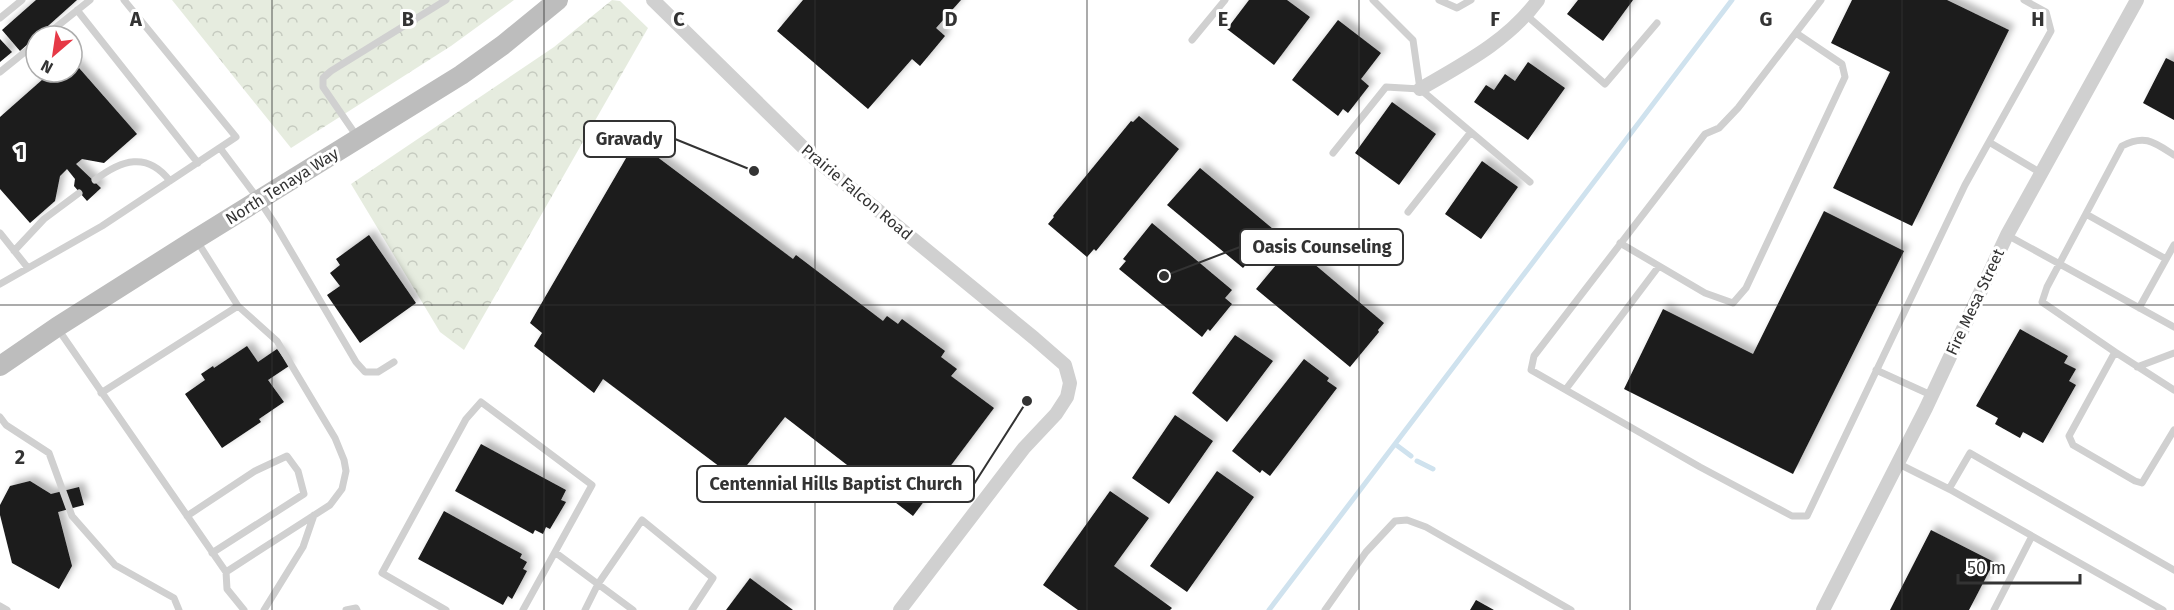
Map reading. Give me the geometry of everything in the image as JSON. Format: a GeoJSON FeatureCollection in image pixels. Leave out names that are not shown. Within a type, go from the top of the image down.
{"type":"FeatureCollection","features":[{"type":"Feature","properties":{"kind":"main road","name":"North Tenaya Way"},"geometry":{"type":"LineString","coordinates":[[0,366],[196,239],[461,75],[550,3]]}},
{"type":"Feature","properties":{"kind":"street","name":"Prairie Falcon Road"},"geometry":{"type":"LineString","coordinates":[[653,0],[814,158],[1034,338],[1065,365],[1069,374],[1067,397],[1056,414],[1024,448],[900,610]]}},
{"type":"Feature","properties":{"kind":"street","name":"Fire Mesa Street"},"geometry":{"type":"LineString","coordinates":[[1823,610],[1931,395],[2007,235],[2138,0]]}},
{"type":"Feature","properties":{"kind":"street"},"geometry":{"type":"LineString","coordinates":[[1420,88],[1477,57],[1532,5]]}},
{"type":"Feature","properties":{"kind":"lane"},"geometry":{"type":"LineString","coordinates":[[0,18],[22,0]]}},
{"type":"Feature","properties":{"kind":"lane"},"geometry":{"type":"LineString","coordinates":[[60,24],[90,0]]}},
{"type":"Feature","properties":{"kind":"lane"},"geometry":{"type":"LineString","coordinates":[[0,284],[102,226],[236,137],[124,0]]}},
{"type":"Feature","properties":{"kind":"lane"},"geometry":{"type":"LineString","coordinates":[[358,139],[323,87],[323,78],[446,0]]}},
{"type":"Feature","properties":{"kind":"lane"},"geometry":{"type":"LineString","coordinates":[[1192,40],[1225,0]]}},
{"type":"Feature","properties":{"kind":"lane"},"geometry":{"type":"LineString","coordinates":[[1373,0],[1413,40],[1420,88]]}},
{"type":"Feature","properties":{"kind":"lane"},"geometry":{"type":"LineString","coordinates":[[1439,0],[1457,8],[1471,0]]}},
{"type":"Feature","properties":{"kind":"lane"},"geometry":{"type":"LineString","coordinates":[[1821,0],[1738,108],[1719,128],[1705,134],[1534,356],[1531,370],[1792,516],[1807,516],[1965,185],[2051,31],[2046,12],[2024,0]]}},
{"type":"Feature","properties":{"kind":"lane"},"geometry":{"type":"LineString","coordinates":[[1532,5],[1605,84],[1657,23]]}},
{"type":"Feature","properties":{"kind":"lane"},"geometry":{"type":"LineString","coordinates":[[77,10],[198,163]]}},
{"type":"Feature","properties":{"kind":"lane"},"geometry":{"type":"LineString","coordinates":[[1620,243],[1706,293],[1733,303],[1746,288],[1845,77],[1842,64],[1796,33]]}},
{"type":"Feature","properties":{"kind":"lane"},"geometry":{"type":"LineString","coordinates":[[0,72],[24,53]]}},
{"type":"Feature","properties":{"kind":"lane"},"geometry":{"type":"LineString","coordinates":[[1333,153],[1386,87],[1420,88],[1530,182]]}},
{"type":"Feature","properties":{"kind":"lane"},"geometry":{"type":"LineString","coordinates":[[1408,212],[1471,132]]}},
{"type":"Feature","properties":{"kind":"lane"},"geometry":{"type":"LineString","coordinates":[[2174,154],[2149,140],[2134,140],[2122,146],[2042,302],[2174,390]]}},
{"type":"Feature","properties":{"kind":"lane"},"geometry":{"type":"LineString","coordinates":[[1989,142],[2042,173]]}},
{"type":"Feature","properties":{"kind":"lane"},"geometry":{"type":"LineString","coordinates":[[220,148],[260,200],[356,362],[365,372],[378,372],[394,362]]}},
{"type":"Feature","properties":{"kind":"lane"},"geometry":{"type":"LineString","coordinates":[[95,180],[121,164],[135,161],[152,164],[170,181]]}},
{"type":"Feature","properties":{"kind":"lane"},"geometry":{"type":"LineString","coordinates":[[15,251],[44,219],[79,193]]}},
{"type":"Feature","properties":{"kind":"lane"},"geometry":{"type":"LineString","coordinates":[[2086,214],[2166,259]]}},
{"type":"Feature","properties":{"kind":"lane"},"geometry":{"type":"LineString","coordinates":[[0,233],[28,268]]}},
{"type":"Feature","properties":{"kind":"lane"},"geometry":{"type":"LineString","coordinates":[[2007,235],[2174,327]]}},
{"type":"Feature","properties":{"kind":"lane"},"geometry":{"type":"LineString","coordinates":[[196,239],[238,306],[277,341],[335,438],[346,471],[342,489],[330,505],[226,572]]}},
{"type":"Feature","properties":{"kind":"lane"},"geometry":{"type":"LineString","coordinates":[[2139,308],[2174,245]]}},
{"type":"Feature","properties":{"kind":"lane"},"geometry":{"type":"LineString","coordinates":[[1566,389],[1659,266]]}},
{"type":"Feature","properties":{"kind":"lane"},"geometry":{"type":"LineString","coordinates":[[101,393],[238,306]]}},
{"type":"Feature","properties":{"kind":"lane"},"geometry":{"type":"LineString","coordinates":[[57,327],[226,572],[227,589],[244,610]]}},
{"type":"Feature","properties":{"kind":"lane"},"geometry":{"type":"LineString","coordinates":[[2115,352],[2069,436],[2073,445],[2142,483],[2174,430]]}},
{"type":"Feature","properties":{"kind":"lane"},"geometry":{"type":"LineString","coordinates":[[2137,367],[2174,353]]}},
{"type":"Feature","properties":{"kind":"lane"},"geometry":{"type":"LineString","coordinates":[[1876,370],[1931,395]]}},
{"type":"Feature","properties":{"kind":"lane"},"geometry":{"type":"LineString","coordinates":[[446,610],[382,573],[466,419],[481,402],[592,485],[523,610]]}},
{"type":"Feature","properties":{"kind":"lane"},"geometry":{"type":"LineString","coordinates":[[0,417],[6,424],[49,453],[72,516],[115,565],[174,597],[179,610]]}},
{"type":"Feature","properties":{"kind":"lane"},"geometry":{"type":"LineString","coordinates":[[1949,489],[1970,453],[2174,570]]}},
{"type":"Feature","properties":{"kind":"lane"},"geometry":{"type":"LineString","coordinates":[[187,516],[255,471],[287,456],[298,471],[304,494],[212,553]]}},
{"type":"Feature","properties":{"kind":"lane"},"geometry":{"type":"LineString","coordinates":[[1897,463],[1949,489],[2163,610]]}},
{"type":"Feature","properties":{"kind":"lane"},"geometry":{"type":"LineString","coordinates":[[264,610],[303,547],[314,515]]}},
{"type":"Feature","properties":{"kind":"lane"},"geometry":{"type":"LineString","coordinates":[[585,610],[598,584],[642,520],[713,578],[692,610]]}},
{"type":"Feature","properties":{"kind":"lane"},"geometry":{"type":"LineString","coordinates":[[1325,610],[1366,552],[1395,521],[1401,520],[1426,527],[1571,610]]}},
{"type":"Feature","properties":{"kind":"lane"},"geometry":{"type":"LineString","coordinates":[[1994,610],[2032,536]]}},
{"type":"Feature","properties":{"kind":"lane"},"geometry":{"type":"LineString","coordinates":[[556,552],[633,610]]}},
{"type":"Feature","properties":{"kind":"lane"},"geometry":{"type":"LineString","coordinates":[[0,606],[7,610]]}},
{"type":"Feature","properties":{"kind":"lane"},"geometry":{"type":"LineString","coordinates":[[346,610],[356,608],[357,610]]}},
{"type":"Feature","properties":{"kind":"green space"},"geometry":{"type":"Polygon","coordinates":[[[172,0],[514,0],[451,46],[291,148],[172,0]]]}},
{"type":"Feature","properties":{"kind":"green space"},"geometry":{"type":"Polygon","coordinates":[[[612,0],[620,1],[648,28],[464,350],[440,332],[351,184],[554,47],[612,0]]]}},
{"type":"Feature","properties":{"kind":"building"},"geometry":{"type":"Polygon","coordinates":[[[36,0],[77,0],[50,24],[24,24],[24,47],[20,51],[2,30],[36,0]]]}},
{"type":"Feature","properties":{"kind":"building"},"geometry":{"type":"Polygon","coordinates":[[[803,0],[961,0],[936,28],[945,36],[920,66],[912,59],[868,109],[777,31],[803,0]]]}},
{"type":"Feature","properties":{"kind":"building"},"geometry":{"type":"Polygon","coordinates":[[[1249,0],[1287,0],[1310,17],[1274,65],[1227,29],[1249,0]]]}},
{"type":"Feature","properties":{"kind":"building"},"geometry":{"type":"Polygon","coordinates":[[[1578,0],[1633,0],[1603,41],[1567,14],[1578,0]]]}},
{"type":"Feature","properties":{"kind":"building"},"geometry":{"type":"Polygon","coordinates":[[[1852,0],[1947,0],[2009,30],[1912,226],[1833,188],[1890,72],[1831,43],[1852,0]]]}},
{"type":"Feature","properties":{"kind":"building"},"geometry":{"type":"Polygon","coordinates":[[[1338,20],[1381,53],[1361,79],[1369,86],[1348,113],[1343,109],[1338,116],[1292,80],[1338,20]]]}},
{"type":"Feature","properties":{"kind":"building"},"geometry":{"type":"Polygon","coordinates":[[[0,39],[12,52],[0,62],[0,39]]]}},
{"type":"Feature","properties":{"kind":"building"},"geometry":{"type":"Polygon","coordinates":[[[2166,58],[2174,62],[2174,120],[2143,103],[2166,58]]]}},
{"type":"Feature","properties":{"kind":"building"},"geometry":{"type":"Polygon","coordinates":[[[1528,62],[1565,88],[1528,140],[1474,102],[1486,85],[1494,90],[1505,74],[1515,81],[1528,62]]]}},
{"type":"Feature","properties":{"kind":"building"},"geometry":{"type":"Polygon","coordinates":[[[84,74],[137,134],[104,163],[82,159],[76,164],[101,188],[87,201],[74,186],[75,179],[67,169],[60,176],[55,201],[30,223],[0,189],[0,117],[37,84],[84,84],[84,74]]]}},
{"type":"Feature","properties":{"kind":"building"},"geometry":{"type":"Polygon","coordinates":[[[1392,102],[1436,134],[1399,185],[1355,153],[1392,102]]]}},
{"type":"Feature","properties":{"kind":"building"},"geometry":{"type":"Polygon","coordinates":[[[1139,116],[1179,149],[1096,251],[1094,249],[1087,257],[1048,224],[1131,121],[1133,122],[1139,116]]]}},
{"type":"Feature","properties":{"kind":"building"},"geometry":{"type":"Polygon","coordinates":[[[636,141],[793,259],[796,255],[883,321],[887,316],[898,324],[902,319],[945,351],[941,357],[957,369],[951,376],[994,408],[913,516],[785,417],[736,479],[603,379],[594,393],[534,346],[542,333],[530,323],[636,141]]]}},
{"type":"Feature","properties":{"kind":"building"},"geometry":{"type":"Polygon","coordinates":[[[1482,161],[1518,187],[1481,239],[1445,214],[1482,161]]]}},
{"type":"Feature","properties":{"kind":"building"},"geometry":{"type":"Polygon","coordinates":[[[1200,168],[1273,229],[1266,238],[1267,240],[1243,268],[1167,205],[1200,168]]]}},
{"type":"Feature","properties":{"kind":"building"},"geometry":{"type":"Polygon","coordinates":[[[1824,211],[1904,251],[1793,474],[1624,389],[1663,309],[1753,354],[1824,211]]]}},
{"type":"Feature","properties":{"kind":"building"},"geometry":{"type":"Polygon","coordinates":[[[1152,223],[1232,290],[1225,298],[1232,304],[1210,331],[1208,329],[1202,337],[1119,269],[1126,261],[1123,259],[1152,223]]]}},
{"type":"Feature","properties":{"kind":"building"},"geometry":{"type":"Polygon","coordinates":[[[369,235],[416,303],[360,343],[327,295],[340,286],[330,273],[340,265],[336,259],[369,235]]]}},
{"type":"Feature","properties":{"kind":"building"},"geometry":{"type":"Polygon","coordinates":[[[1294,247],[1384,323],[1350,367],[1256,289],[1286,253],[1288,254],[1294,247]]]}},
{"type":"Feature","properties":{"kind":"building"},"geometry":{"type":"Polygon","coordinates":[[[2020,329],[2068,356],[2064,363],[2076,369],[2069,381],[2076,385],[2043,443],[2023,432],[2020,438],[1995,424],[1998,418],[1976,406],[2020,329]]]}},
{"type":"Feature","properties":{"kind":"building"},"geometry":{"type":"Polygon","coordinates":[[[1235,335],[1273,361],[1227,422],[1192,393],[1235,335]]]}},
{"type":"Feature","properties":{"kind":"building"},"geometry":{"type":"Polygon","coordinates":[[[247,346],[258,362],[277,349],[289,366],[268,380],[284,402],[259,419],[261,422],[222,448],[185,394],[205,380],[201,374],[247,346]]]}},
{"type":"Feature","properties":{"kind":"building"},"geometry":{"type":"Polygon","coordinates":[[[1304,359],[1329,378],[1327,381],[1337,388],[1270,476],[1262,470],[1260,473],[1232,451],[1304,359]]]}},
{"type":"Feature","properties":{"kind":"building"},"geometry":{"type":"Polygon","coordinates":[[[1175,415],[1213,441],[1169,504],[1132,478],[1175,415]]]}},
{"type":"Feature","properties":{"kind":"building"},"geometry":{"type":"Polygon","coordinates":[[[481,444],[566,490],[561,500],[566,502],[550,529],[546,527],[543,534],[535,530],[533,534],[455,491],[481,444]]]}},
{"type":"Feature","properties":{"kind":"building"},"geometry":{"type":"Polygon","coordinates":[[[1217,471],[1254,497],[1187,592],[1150,566],[1217,471]]]}},
{"type":"Feature","properties":{"kind":"building"},"geometry":{"type":"Polygon","coordinates":[[[30,481],[51,494],[79,487],[84,505],[58,512],[72,566],[59,589],[12,563],[0,515],[0,505],[10,486],[30,481]]]}},
{"type":"Feature","properties":{"kind":"building"},"geometry":{"type":"Polygon","coordinates":[[[1110,491],[1149,518],[1114,566],[1172,608],[1170,610],[1078,610],[1043,585],[1110,491]]]}},
{"type":"Feature","properties":{"kind":"building"},"geometry":{"type":"Polygon","coordinates":[[[444,511],[522,554],[520,558],[527,562],[523,569],[527,571],[512,599],[508,596],[503,605],[418,559],[444,511]]]}},
{"type":"Feature","properties":{"kind":"building"},"geometry":{"type":"Polygon","coordinates":[[[1931,530],[1994,562],[1969,610],[1890,610],[1931,530]]]}},
{"type":"Feature","properties":{"kind":"building"},"geometry":{"type":"Polygon","coordinates":[[[750,578],[793,610],[726,610],[750,578]]]}},
{"type":"Feature","properties":{"kind":"building"},"geometry":{"type":"Polygon","coordinates":[[[1476,600],[1494,610],[1470,610],[1476,600]]]}},
{"type":"Feature","properties":{"kind":"waterway"},"geometry":{"type":"LineString","coordinates":[[1269,610],[1732,0]]}},
{"type":"Feature","properties":{"kind":"waterway"},"geometry":{"type":"LineString","coordinates":[[1395,444],[1411,456]]}},
{"type":"Feature","properties":{"kind":"waterway"},"geometry":{"type":"LineString","coordinates":[[1417,461],[1433,469]]}},
{"type":"Feature","properties":{"kind":"place","name":"Gravady"},"geometry":{"type":"Point","coordinates":[754,171]}},
{"type":"Feature","properties":{"kind":"place","name":"Oasis Counseling"},"geometry":{"type":"Point","coordinates":[1164,276]}},
{"type":"Feature","properties":{"kind":"place","name":"Centennial Hills Baptist Church"},"geometry":{"type":"Point","coordinates":[1027,401]}}]}
